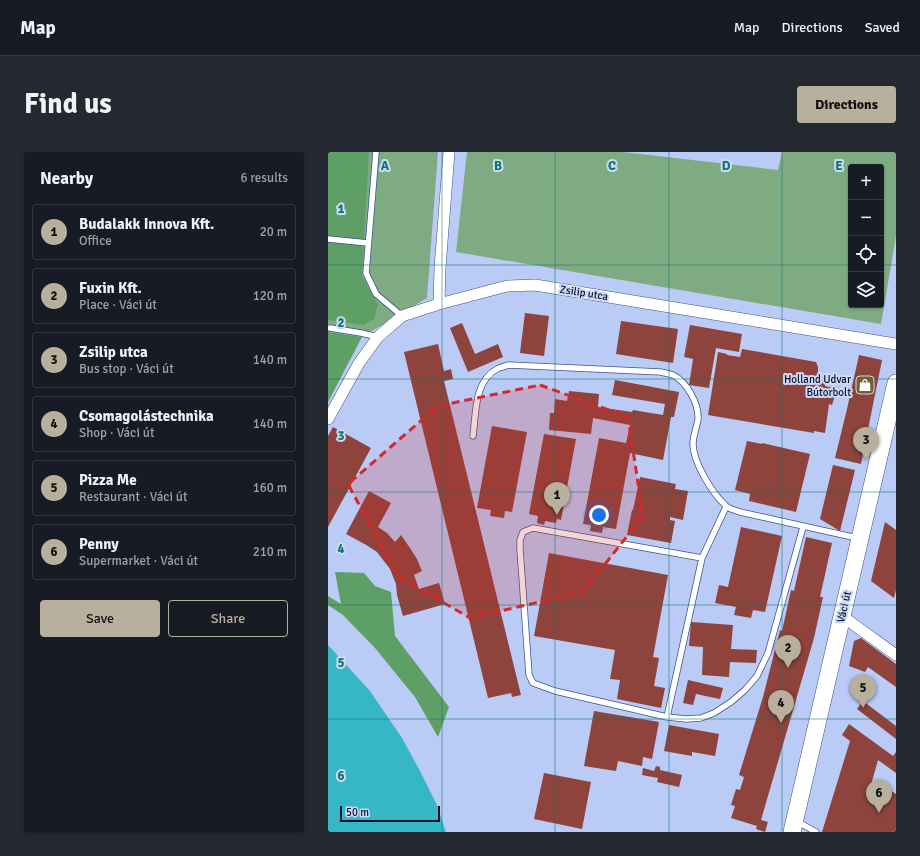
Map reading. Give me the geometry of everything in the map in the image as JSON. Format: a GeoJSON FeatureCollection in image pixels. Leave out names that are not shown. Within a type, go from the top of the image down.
{"type":"FeatureCollection","features":[{"type":"Feature","properties":{"kind":"main road","name":"Váci út"},"geometry":{"type":"LineString","coordinates":[[793,826],[860,539],[892,422],[896,383]]}},
{"type":"Feature","properties":{"kind":"street"},"geometry":{"type":"LineString","coordinates":[[439,304],[440,268],[449,152]]}},
{"type":"Feature","properties":{"kind":"street","name":"Zsilip utca"},"geometry":{"type":"LineString","coordinates":[[328,420],[359,363],[378,337],[402,316],[439,304],[507,286],[535,285],[896,344]]}},
{"type":"Feature","properties":{"kind":"street"},"geometry":{"type":"LineString","coordinates":[[842,616],[896,655]]}},
{"type":"Feature","properties":{"kind":"lane"},"geometry":{"type":"LineString","coordinates":[[376,152],[366,273],[376,294],[402,316]]}},
{"type":"Feature","properties":{"kind":"lane"},"geometry":{"type":"LineString","coordinates":[[328,239],[368,243]]}},
{"type":"Feature","properties":{"kind":"lane"},"geometry":{"type":"LineString","coordinates":[[330,328],[378,337]]}},
{"type":"Feature","properties":{"kind":"lane"},"geometry":{"type":"LineString","coordinates":[[473,436],[478,392],[483,382],[490,374],[503,367],[509,365],[661,372],[672,375],[681,381],[690,393],[697,407],[698,419],[693,444],[697,460],[703,476],[726,506],[740,512],[860,539]]}},
{"type":"Feature","properties":{"kind":"lane"},"geometry":{"type":"LineString","coordinates":[[667,717],[702,558],[726,506]]}},
{"type":"Feature","properties":{"kind":"lane"},"geometry":{"type":"LineString","coordinates":[[702,558],[533,528],[523,532],[520,540],[520,549],[529,675],[533,682],[556,691],[667,717],[686,719],[701,718],[714,713],[731,702],[745,690],[757,676],[768,653],[803,527]]}},
{"type":"Feature","properties":{"kind":"lane"},"geometry":{"type":"LineString","coordinates":[[793,826],[816,832]]}},
{"type":"Feature","properties":{"kind":"highlighted area"},"geometry":{"type":"Polygon","coordinates":[[[540,385],[628,417],[643,516],[583,592],[470,618],[397,576],[348,484],[438,406],[540,385]]]}},
{"type":"Feature","properties":{"kind":"shaded area"},"geometry":{"type":"Polygon","coordinates":[[[328,152],[438,152],[427,298],[362,337],[328,332],[328,152]]]}},
{"type":"Feature","properties":{"kind":"shaded area"},"geometry":{"type":"Polygon","coordinates":[[[328,152],[369,152],[362,276],[378,305],[374,319],[364,325],[328,320],[328,152]]]}},
{"type":"Feature","properties":{"kind":"shaded area"},"geometry":{"type":"Polygon","coordinates":[[[467,152],[623,152],[778,170],[782,152],[896,152],[896,236],[884,306],[884,164],[848,164],[848,308],[884,308],[881,324],[456,252],[467,152]]]}},
{"type":"Feature","properties":{"kind":"shaded area"},"geometry":{"type":"Polygon","coordinates":[[[328,332],[362,337],[328,402],[328,332]]]}},
{"type":"Feature","properties":{"kind":"shaded area"},"geometry":{"type":"Polygon","coordinates":[[[335,572],[364,573],[375,586],[391,592],[395,636],[449,707],[438,737],[415,697],[375,648],[343,615],[328,605],[328,596],[341,604],[335,572]]]}},
{"type":"Feature","properties":{"kind":"shaded area"},"geometry":{"type":"Polygon","coordinates":[[[328,645],[370,691],[402,738],[437,805],[446,832],[328,832],[328,645]]]}},
{"type":"Feature","properties":{"kind":"building"},"geometry":{"type":"Polygon","coordinates":[[[525,313],[549,316],[544,356],[520,353],[525,313]]]}},
{"type":"Feature","properties":{"kind":"building"},"geometry":{"type":"Polygon","coordinates":[[[621,321],[678,329],[673,363],[616,354],[621,321]]]}},
{"type":"Feature","properties":{"kind":"building"},"geometry":{"type":"Polygon","coordinates":[[[462,323],[475,354],[498,344],[503,357],[468,372],[450,328],[462,323]]]}},
{"type":"Feature","properties":{"kind":"building"},"geometry":{"type":"Polygon","coordinates":[[[690,325],[742,334],[739,352],[716,348],[709,388],[689,385],[693,359],[684,357],[690,325]]]}},
{"type":"Feature","properties":{"kind":"building"},"geometry":{"type":"Polygon","coordinates":[[[438,344],[444,371],[451,369],[453,379],[444,381],[521,695],[512,697],[511,693],[488,698],[404,352],[438,344]]]}},
{"type":"Feature","properties":{"kind":"building"},"geometry":{"type":"Polygon","coordinates":[[[742,349],[816,362],[818,367],[818,375],[826,377],[825,386],[837,389],[832,405],[829,404],[825,433],[814,431],[814,433],[708,415],[718,352],[740,357],[742,349]]]}},
{"type":"Feature","properties":{"kind":"building"},"geometry":{"type":"Polygon","coordinates":[[[859,355],[882,360],[861,464],[835,458],[859,355]]]}},
{"type":"Feature","properties":{"kind":"building"},"geometry":{"type":"Polygon","coordinates":[[[615,380],[679,392],[674,417],[671,417],[663,460],[630,453],[616,529],[603,527],[602,533],[590,531],[591,525],[583,524],[599,438],[626,443],[630,425],[593,418],[591,434],[549,430],[550,413],[554,413],[555,399],[567,401],[569,391],[599,394],[598,407],[632,412],[633,410],[663,415],[665,404],[612,395],[615,380]]]}},
{"type":"Feature","properties":{"kind":"building"},"geometry":{"type":"Polygon","coordinates":[[[492,426],[527,432],[512,512],[505,511],[504,518],[490,516],[491,510],[477,508],[492,426]]]}},
{"type":"Feature","properties":{"kind":"building"},"geometry":{"type":"Polygon","coordinates":[[[333,427],[371,448],[328,527],[328,436],[333,427]]]}},
{"type":"Feature","properties":{"kind":"building"},"geometry":{"type":"Polygon","coordinates":[[[544,434],[576,439],[561,520],[557,519],[556,523],[545,521],[544,525],[537,523],[538,516],[529,514],[544,434]]]}},
{"type":"Feature","properties":{"kind":"building"},"geometry":{"type":"Polygon","coordinates":[[[747,441],[810,454],[796,512],[749,501],[750,494],[735,490],[747,441]]]}},
{"type":"Feature","properties":{"kind":"building"},"geometry":{"type":"Polygon","coordinates":[[[833,465],[855,470],[840,531],[820,519],[833,465]]]}},
{"type":"Feature","properties":{"kind":"building"},"geometry":{"type":"Polygon","coordinates":[[[640,477],[676,484],[675,489],[688,491],[683,520],[670,517],[670,520],[675,521],[671,543],[627,535],[640,477]]]}},
{"type":"Feature","properties":{"kind":"building"},"geometry":{"type":"Polygon","coordinates":[[[369,491],[391,503],[378,527],[387,533],[395,542],[401,535],[410,548],[422,571],[414,575],[419,589],[439,583],[445,604],[403,616],[397,595],[396,584],[390,569],[377,552],[346,534],[369,491]]]}},
{"type":"Feature","properties":{"kind":"building"},"geometry":{"type":"Polygon","coordinates":[[[885,522],[896,530],[896,590],[894,598],[871,581],[885,522]]]}},
{"type":"Feature","properties":{"kind":"building"},"geometry":{"type":"Polygon","coordinates":[[[741,527],[782,536],[765,612],[753,610],[751,618],[734,615],[736,607],[715,603],[719,585],[728,587],[741,527]]]}},
{"type":"Feature","properties":{"kind":"building"},"geometry":{"type":"Polygon","coordinates":[[[806,537],[832,543],[820,597],[823,597],[814,638],[761,820],[768,822],[765,832],[756,829],[757,826],[731,818],[735,806],[731,805],[736,789],[740,790],[744,777],[739,775],[763,697],[780,630],[782,631],[791,590],[794,591],[806,537]]]}},
{"type":"Feature","properties":{"kind":"building"},"geometry":{"type":"Polygon","coordinates":[[[549,553],[668,575],[653,657],[659,658],[654,686],[665,688],[661,708],[617,699],[620,680],[610,679],[615,650],[534,636],[549,553]]]}},
{"type":"Feature","properties":{"kind":"building"},"geometry":{"type":"Polygon","coordinates":[[[691,622],[733,625],[731,649],[757,650],[756,663],[730,662],[729,677],[702,675],[703,647],[689,646],[691,622]]]}},
{"type":"Feature","properties":{"kind":"building"},"geometry":{"type":"Polygon","coordinates":[[[861,638],[896,664],[896,687],[868,667],[865,672],[849,666],[854,641],[861,638]]]}},
{"type":"Feature","properties":{"kind":"building"},"geometry":{"type":"Polygon","coordinates":[[[688,680],[723,688],[720,699],[696,694],[693,705],[683,703],[688,680]]]}},
{"type":"Feature","properties":{"kind":"building"},"geometry":{"type":"Polygon","coordinates":[[[863,701],[896,726],[896,739],[857,709],[863,701]]]}},
{"type":"Feature","properties":{"kind":"building"},"geometry":{"type":"Polygon","coordinates":[[[594,711],[659,722],[652,759],[643,757],[642,766],[618,761],[616,771],[584,766],[594,711]]]}},
{"type":"Feature","properties":{"kind":"building"},"geometry":{"type":"Polygon","coordinates":[[[849,724],[893,756],[896,752],[896,773],[878,760],[869,792],[877,782],[896,794],[896,832],[822,832],[850,741],[842,735],[849,724]]]}},
{"type":"Feature","properties":{"kind":"building"},"geometry":{"type":"Polygon","coordinates":[[[669,725],[719,734],[715,756],[692,752],[692,756],[664,751],[669,725]]]}},
{"type":"Feature","properties":{"kind":"building"},"geometry":{"type":"Polygon","coordinates":[[[656,766],[660,767],[660,770],[682,775],[679,787],[657,782],[658,778],[642,775],[643,768],[654,771],[656,766]]]}},
{"type":"Feature","properties":{"kind":"building"},"geometry":{"type":"Polygon","coordinates":[[[544,773],[591,782],[582,829],[534,819],[544,773]]]}},
{"type":"Feature","properties":{"kind":"place","name":"Holland Udvar Bútorbolt"},"geometry":{"type":"Point","coordinates":[865,385]}},
{"type":"Feature","properties":{"kind":"place","name":"Zsilip utca"},"geometry":{"type":"Point","coordinates":[866,460]}},
{"type":"Feature","properties":{"kind":"place","name":"Budalakk Innova Kft."},"geometry":{"type":"Point","coordinates":[557,515]}},
{"type":"Feature","properties":{"kind":"place","name":"Fuxin Kft."},"geometry":{"type":"Point","coordinates":[788,668]}},
{"type":"Feature","properties":{"kind":"place","name":"Pizza Me"},"geometry":{"type":"Point","coordinates":[863,708]}},
{"type":"Feature","properties":{"kind":"place","name":"Csomagolástechnika"},"geometry":{"type":"Point","coordinates":[781,723]}},
{"type":"Feature","properties":{"kind":"place","name":"Penny"},"geometry":{"type":"Point","coordinates":[879,813]}}]}
